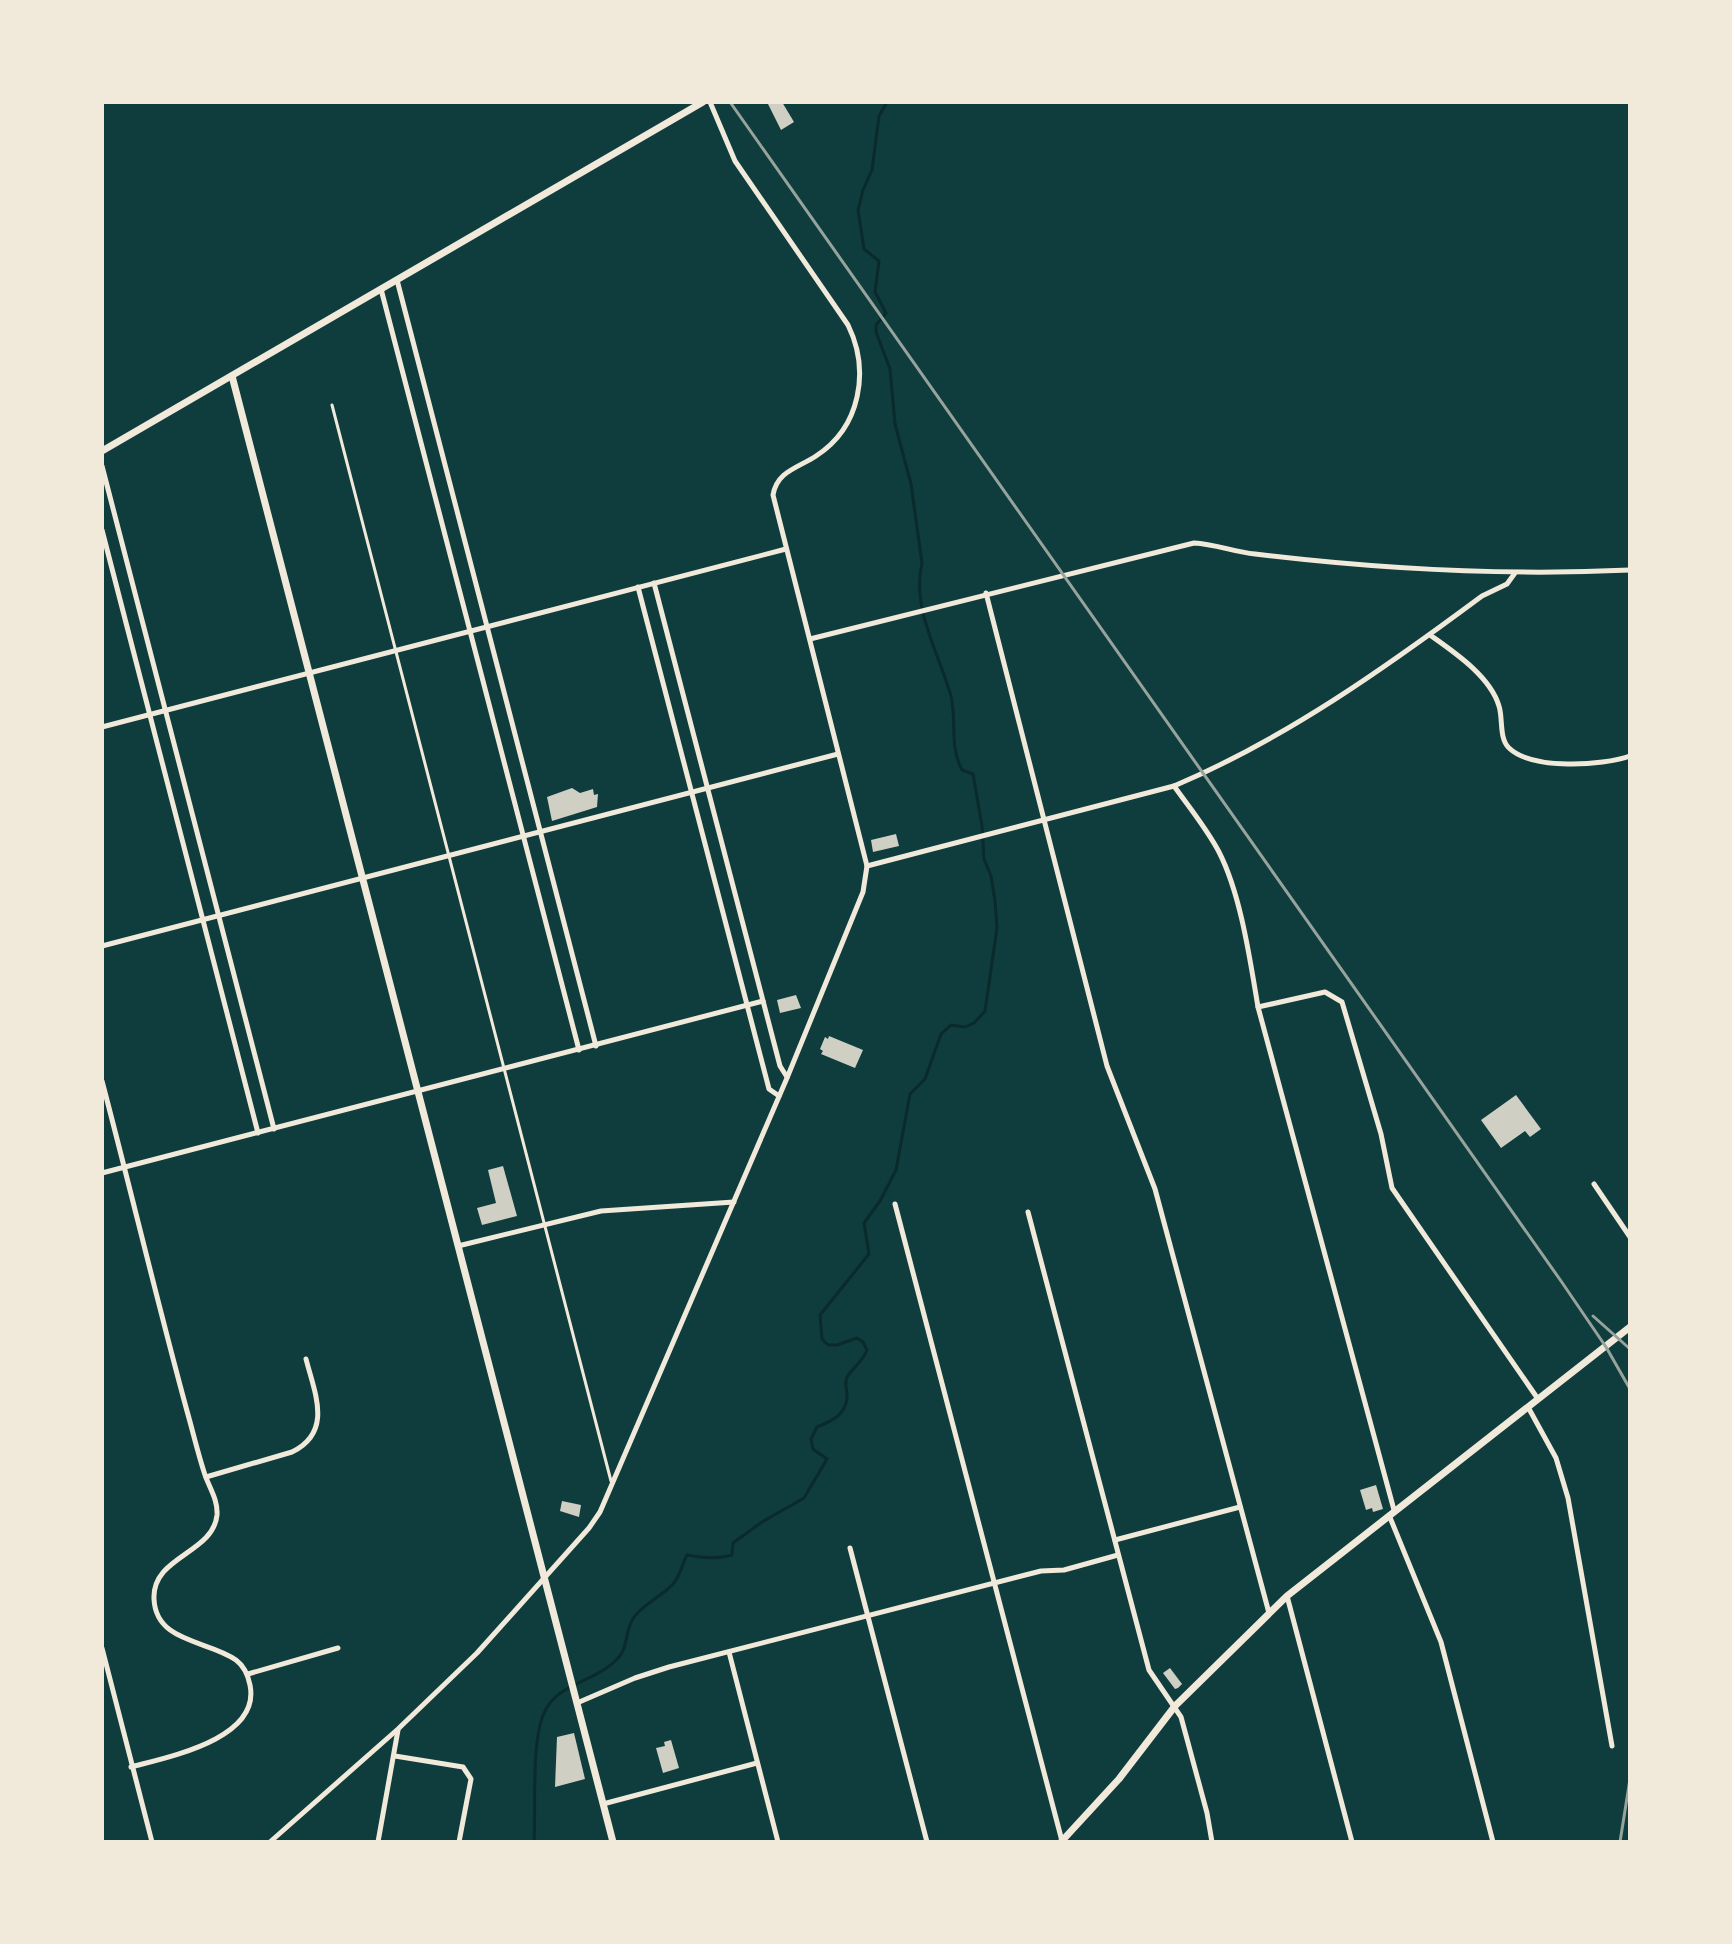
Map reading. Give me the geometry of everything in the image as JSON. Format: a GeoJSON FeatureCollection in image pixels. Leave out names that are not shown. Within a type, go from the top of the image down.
{"type":"FeatureCollection","features":[{"type":"Feature","properties":{"kind":"street"},"geometry":{"type":"LineString","coordinates":[[102,451],[703,102]]}},
{"type":"Feature","properties":{"kind":"street"},"geometry":{"type":"LineString","coordinates":[[270,1842],[398,1729],[477,1653],[600,1512],[780,1096],[863,892],[867,866],[775,508],[774,486],[783,474],[816,456],[845,429],[859,391],[859,355],[848,325],[735,161],[710,102]]}},
{"type":"Feature","properties":{"kind":"street"},"geometry":{"type":"LineString","coordinates":[[397,280],[596,1046]]}},
{"type":"Feature","properties":{"kind":"street"},"geometry":{"type":"LineString","coordinates":[[381,289],[579,1050]]}},
{"type":"Feature","properties":{"kind":"street"},"geometry":{"type":"LineString","coordinates":[[232,376],[613,1842]]}},
{"type":"Feature","properties":{"kind":"street"},"geometry":{"type":"LineString","coordinates":[[102,466],[274,1129]]}},
{"type":"Feature","properties":{"kind":"street"},"geometry":{"type":"LineString","coordinates":[[102,530],[258,1133]]}},
{"type":"Feature","properties":{"kind":"street"},"geometry":{"type":"LineString","coordinates":[[810,639],[1194,543],[1255,554],[1395,567],[1516,572],[1630,570]]}},
{"type":"Feature","properties":{"kind":"street"},"geometry":{"type":"LineString","coordinates":[[102,727],[786,549]]}},
{"type":"Feature","properties":{"kind":"street"},"geometry":{"type":"LineString","coordinates":[[867,866],[1174,786],[1232,760],[1317,711],[1482,596],[1507,584],[1516,572]]}},
{"type":"Feature","properties":{"kind":"street"},"geometry":{"type":"LineString","coordinates":[[654,583],[780,1066],[787,1078]]}},
{"type":"Feature","properties":{"kind":"street"},"geometry":{"type":"LineString","coordinates":[[638,587],[746,1006],[770,1090],[780,1096]]}},
{"type":"Feature","properties":{"kind":"street"},"geometry":{"type":"LineString","coordinates":[[986,593],[1107,1066],[1155,1189],[1270,1614]]}},
{"type":"Feature","properties":{"kind":"street"},"geometry":{"type":"LineString","coordinates":[[1430,635],[1453,651],[1495,695],[1506,744],[1523,756],[1574,765],[1604,763],[1630,756]]}},
{"type":"Feature","properties":{"kind":"street"},"geometry":{"type":"LineString","coordinates":[[102,946],[838,754]]}},
{"type":"Feature","properties":{"kind":"street"},"geometry":{"type":"LineString","coordinates":[[1174,786],[1218,849],[1227,868],[1247,943],[1258,1007],[1392,1512],[1441,1642],[1493,1842]]}},
{"type":"Feature","properties":{"kind":"street"},"geometry":{"type":"LineString","coordinates":[[1258,1007],[1325,992],[1342,1002],[1381,1134],[1392,1188],[1538,1399]]}},
{"type":"Feature","properties":{"kind":"street"},"geometry":{"type":"LineString","coordinates":[[102,1173],[763,1001]]}},
{"type":"Feature","properties":{"kind":"street"},"geometry":{"type":"LineString","coordinates":[[102,1081],[206,1477],[214,1494],[217,1518],[203,1541],[179,1557],[160,1576],[154,1598],[156,1612],[163,1624],[175,1634],[238,1661],[248,1674],[251,1702],[239,1722],[203,1746],[131,1767]]}},
{"type":"Feature","properties":{"kind":"street"},"geometry":{"type":"LineString","coordinates":[[1594,1184],[1630,1237]]}},
{"type":"Feature","properties":{"kind":"street"},"geometry":{"type":"LineString","coordinates":[[458,1246],[601,1211],[734,1202]]}},
{"type":"Feature","properties":{"kind":"street"},"geometry":{"type":"LineString","coordinates":[[895,1204],[1062,1842]]}},
{"type":"Feature","properties":{"kind":"street"},"geometry":{"type":"LineString","coordinates":[[1028,1212],[1149,1670],[1175,1706],[1191,1745],[1212,1842]]}},
{"type":"Feature","properties":{"kind":"street"},"geometry":{"type":"LineString","coordinates":[[1062,1842],[1113,1787],[1175,1706],[1287,1596],[1630,1327]]}},
{"type":"Feature","properties":{"kind":"street"},"geometry":{"type":"LineString","coordinates":[[206,1477],[292,1452],[312,1437],[318,1416],[306,1359]]}},
{"type":"Feature","properties":{"kind":"street"},"geometry":{"type":"LineString","coordinates":[[1528,1407],[1556,1458],[1568,1498],[1612,1746]]}},
{"type":"Feature","properties":{"kind":"street"},"geometry":{"type":"LineString","coordinates":[[1115,1540],[1240,1507]]}},
{"type":"Feature","properties":{"kind":"street"},"geometry":{"type":"LineString","coordinates":[[850,1548],[927,1842]]}},
{"type":"Feature","properties":{"kind":"street"},"geometry":{"type":"LineString","coordinates":[[577,1703],[635,1678],[729,1652],[1041,1571],[1064,1570],[1118,1555]]}},
{"type":"Feature","properties":{"kind":"street"},"geometry":{"type":"LineString","coordinates":[[1287,1596],[1352,1842]]}},
{"type":"Feature","properties":{"kind":"street"},"geometry":{"type":"LineString","coordinates":[[102,1648],[152,1842]]}},
{"type":"Feature","properties":{"kind":"street"},"geometry":{"type":"LineString","coordinates":[[248,1674],[338,1648]]}},
{"type":"Feature","properties":{"kind":"street"},"geometry":{"type":"LineString","coordinates":[[729,1652],[778,1842]]}},
{"type":"Feature","properties":{"kind":"street"},"geometry":{"type":"LineString","coordinates":[[378,1842],[398,1729]]}},
{"type":"Feature","properties":{"kind":"street"},"geometry":{"type":"LineString","coordinates":[[395,1756],[463,1767],[468,1772],[471,1779],[459,1842]]}},
{"type":"Feature","properties":{"kind":"street"},"geometry":{"type":"LineString","coordinates":[[603,1804],[757,1763]]}},
{"type":"Feature","properties":{"kind":"lane"},"geometry":{"type":"LineString","coordinates":[[332,405],[612,1485]]}},
{"type":"Feature","properties":{"kind":"building"},"geometry":{"type":"Polygon","coordinates":[[[767,102],[782,102],[794,122],[781,130],[767,102]]]}},
{"type":"Feature","properties":{"kind":"building"},"geometry":{"type":"Polygon","coordinates":[[[572,788],[580,793],[593,789],[594,795],[598,794],[597,807],[552,821],[547,797],[572,788]]]}},
{"type":"Feature","properties":{"kind":"building"},"geometry":{"type":"Polygon","coordinates":[[[896,834],[899,846],[873,852],[871,840],[896,834]]]}},
{"type":"Feature","properties":{"kind":"building"},"geometry":{"type":"Polygon","coordinates":[[[796,995],[801,1008],[780,1013],[777,1000],[796,995]]]}},
{"type":"Feature","properties":{"kind":"building"},"geometry":{"type":"Polygon","coordinates":[[[829,1036],[863,1050],[855,1068],[821,1054],[825,1037],[828,1039],[829,1036]]]}},
{"type":"Feature","properties":{"kind":"building"},"geometry":{"type":"Polygon","coordinates":[[[1516,1095],[1541,1129],[1530,1137],[1525,1131],[1501,1148],[1481,1120],[1516,1095]]]}},
{"type":"Feature","properties":{"kind":"building"},"geometry":{"type":"Polygon","coordinates":[[[503,1166],[517,1216],[482,1225],[477,1208],[496,1203],[488,1170],[503,1166]]]}},
{"type":"Feature","properties":{"kind":"building"},"geometry":{"type":"Polygon","coordinates":[[[1376,1485],[1383,1509],[1373,1512],[1372,1508],[1366,1510],[1360,1490],[1376,1485]]]}},
{"type":"Feature","properties":{"kind":"building"},"geometry":{"type":"Polygon","coordinates":[[[562,1501],[581,1505],[579,1517],[560,1511],[562,1501]]]}},
{"type":"Feature","properties":{"kind":"building"},"geometry":{"type":"Polygon","coordinates":[[[1170,1668],[1182,1684],[1175,1689],[1163,1673],[1170,1668]]]}},
{"type":"Feature","properties":{"kind":"building"},"geometry":{"type":"Polygon","coordinates":[[[574,1733],[585,1779],[555,1787],[557,1737],[574,1733]]]}},
{"type":"Feature","properties":{"kind":"building"},"geometry":{"type":"Polygon","coordinates":[[[671,1740],[679,1768],[663,1773],[656,1748],[665,1746],[664,1742],[671,1740]]]}},
{"type":"Feature","properties":{"kind":"waterway"},"geometry":{"type":"LineString","coordinates":[[534,1842],[537,1741],[549,1704],[564,1691],[608,1667],[619,1656],[633,1618],[674,1583],[687,1555],[710,1558],[732,1555],[733,1543],[804,1498],[827,1459],[813,1449],[811,1439],[817,1427],[833,1419],[844,1408],[847,1377],[867,1350],[857,1338],[828,1345],[822,1339],[820,1315],[869,1254],[864,1223],[896,1170],[910,1094],[925,1079],[941,1034],[951,1025],[965,1027],[974,1023],[985,1011],[997,928],[995,901],[991,876],[984,859],[973,774],[962,770],[958,761],[951,696],[923,613],[920,596],[922,563],[911,484],[895,424],[890,369],[876,332],[876,325],[886,313],[875,292],[879,261],[864,249],[858,210],[872,170],[879,116],[887,102]]}},
{"type":"Feature","properties":{"kind":"railway"},"geometry":{"type":"LineString","coordinates":[[730,102],[1561,1281],[1630,1389]]}},
{"type":"Feature","properties":{"kind":"railway"},"geometry":{"type":"LineString","coordinates":[[1593,1316],[1630,1349]]}},
{"type":"Feature","properties":{"kind":"railway"},"geometry":{"type":"LineString","coordinates":[[1620,1842],[1630,1779]]}}]}
